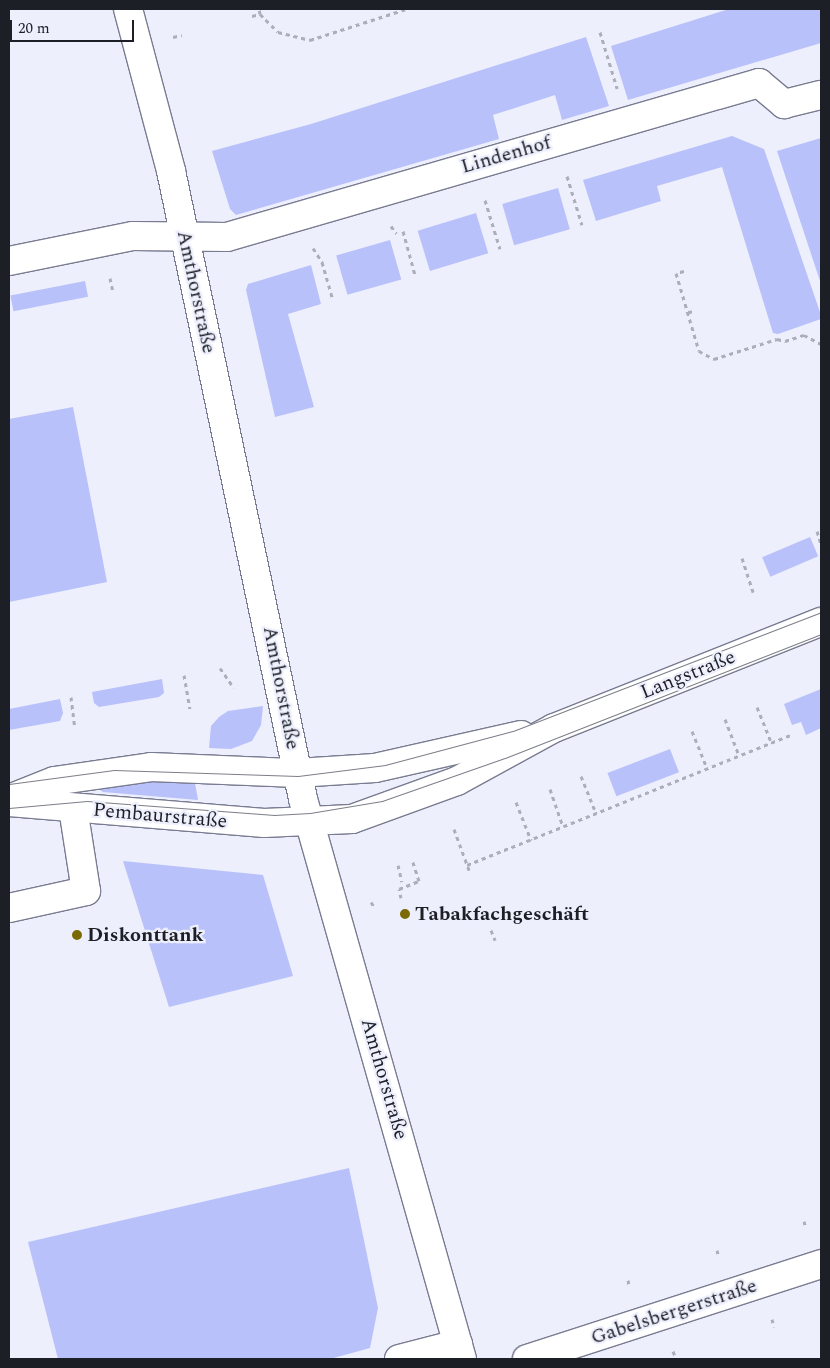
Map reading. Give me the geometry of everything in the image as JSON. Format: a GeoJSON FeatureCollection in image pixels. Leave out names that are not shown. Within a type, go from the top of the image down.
{"type":"FeatureCollection","features":[{"type":"Feature","properties":{"kind":"street","name":"Amthorstraße"},"geometry":{"type":"LineString","coordinates":[[128,9],[171,171],[278,666],[297,773],[460,1352]]}},
{"type":"Feature","properties":{"kind":"street","name":"Lindenhof"},"geometry":{"type":"LineString","coordinates":[[184,238],[227,237],[759,83],[784,104],[821,95]]}},
{"type":"Feature","properties":{"kind":"street"},"geometry":{"type":"LineString","coordinates":[[9,261],[133,236],[184,238]]}},
{"type":"Feature","properties":{"kind":"street","name":"Langstraße"},"geometry":{"type":"LineString","coordinates":[[311,823],[352,819],[448,784],[554,728],[821,622]]}},
{"type":"Feature","properties":{"kind":"street","name":"Langstraße"},"geometry":{"type":"LineString","coordinates":[[297,773],[374,768],[554,728]]}},
{"type":"Feature","properties":{"kind":"street","name":"Pembaurstraße"},"geometry":{"type":"LineString","coordinates":[[9,800],[54,781],[150,767],[297,773]]}},
{"type":"Feature","properties":{"kind":"street","name":"Pembaurstraße"},"geometry":{"type":"LineString","coordinates":[[9,800],[73,808],[214,820],[311,823]]}},
{"type":"Feature","properties":{"kind":"street"},"geometry":{"type":"LineString","coordinates":[[9,908],[86,891],[73,808]]}},
{"type":"Feature","properties":{"kind":"street","name":"Gabelsbergerstraße"},"geometry":{"type":"LineString","coordinates":[[527,1359],[821,1264]]}},
{"type":"Feature","properties":{"kind":"street"},"geometry":{"type":"LineString","coordinates":[[399,1359],[460,1352]]}},
{"type":"Feature","properties":{"kind":"path"},"geometry":{"type":"LineString","coordinates":[[259,9],[260,14],[278,32],[310,40],[406,9]]}},
{"type":"Feature","properties":{"kind":"path"},"geometry":{"type":"LineString","coordinates":[[252,16],[260,14]]}},
{"type":"Feature","properties":{"kind":"path"},"geometry":{"type":"LineString","coordinates":[[600,32],[620,97]]}},
{"type":"Feature","properties":{"kind":"path"},"geometry":{"type":"LineString","coordinates":[[565,174],[582,225]]}},
{"type":"Feature","properties":{"kind":"path"},"geometry":{"type":"LineString","coordinates":[[484,199],[500,250]]}},
{"type":"Feature","properties":{"kind":"path"},"geometry":{"type":"LineString","coordinates":[[392,227],[396,233]]}},
{"type":"Feature","properties":{"kind":"path"},"geometry":{"type":"LineString","coordinates":[[402,232],[415,275]]}},
{"type":"Feature","properties":{"kind":"path"},"geometry":{"type":"LineString","coordinates":[[315,251],[322,262],[333,300]]}},
{"type":"Feature","properties":{"kind":"path"},"geometry":{"type":"LineString","coordinates":[[684,271],[676,273],[699,351],[714,359],[777,339],[785,341],[804,335],[821,344]]}},
{"type":"Feature","properties":{"kind":"path"},"geometry":{"type":"LineString","coordinates":[[109,272],[113,292]]}},
{"type":"Feature","properties":{"kind":"path"},"geometry":{"type":"LineString","coordinates":[[688,312],[696,311]]}},
{"type":"Feature","properties":{"kind":"path"},"geometry":{"type":"LineString","coordinates":[[817,531],[821,544]]}},
{"type":"Feature","properties":{"kind":"path"},"geometry":{"type":"LineString","coordinates":[[742,558],[754,592]]}},
{"type":"Feature","properties":{"kind":"path"},"geometry":{"type":"LineString","coordinates":[[220,668],[234,688]]}},
{"type":"Feature","properties":{"kind":"path"},"geometry":{"type":"LineString","coordinates":[[184,675],[190,708]]}},
{"type":"Feature","properties":{"kind":"path"},"geometry":{"type":"LineString","coordinates":[[71,697],[75,728]]}},
{"type":"Feature","properties":{"kind":"path"},"geometry":{"type":"LineString","coordinates":[[757,707],[771,742]]}},
{"type":"Feature","properties":{"kind":"path"},"geometry":{"type":"LineString","coordinates":[[725,719],[739,755]]}},
{"type":"Feature","properties":{"kind":"path"},"geometry":{"type":"LineString","coordinates":[[692,731],[707,768]]}},
{"type":"Feature","properties":{"kind":"path"},"geometry":{"type":"LineString","coordinates":[[467,865],[793,734]]}},
{"type":"Feature","properties":{"kind":"path"},"geometry":{"type":"LineString","coordinates":[[783,737],[786,743]]}},
{"type":"Feature","properties":{"kind":"path"},"geometry":{"type":"LineString","coordinates":[[693,774],[695,780]]}},
{"type":"Feature","properties":{"kind":"path"},"geometry":{"type":"LineString","coordinates":[[581,776],[596,813]]}},
{"type":"Feature","properties":{"kind":"path"},"geometry":{"type":"LineString","coordinates":[[550,788],[563,826]]}},
{"type":"Feature","properties":{"kind":"path"},"geometry":{"type":"LineString","coordinates":[[516,802],[531,840]]}},
{"type":"Feature","properties":{"kind":"path"},"geometry":{"type":"LineString","coordinates":[[606,809],[608,814]]}},
{"type":"Feature","properties":{"kind":"path"},"geometry":{"type":"LineString","coordinates":[[454,829],[469,870]]}},
{"type":"Feature","properties":{"kind":"path"},"geometry":{"type":"LineString","coordinates":[[518,845],[520,850]]}},
{"type":"Feature","properties":{"kind":"path"},"geometry":{"type":"LineString","coordinates":[[401,898],[399,889],[419,881],[412,860]]}},
{"type":"Feature","properties":{"kind":"path"},"geometry":{"type":"LineString","coordinates":[[398,865],[402,882]]}},
{"type":"Feature","properties":{"kind":"path"},"geometry":{"type":"LineString","coordinates":[[491,930],[495,940]]}},
{"type":"Feature","properties":{"kind":"path"},"geometry":{"type":"LineString","coordinates":[[772,1319],[774,1327]]}},
{"type":"Feature","properties":{"kind":"path"},"geometry":{"type":"LineString","coordinates":[[673,1351],[676,1359]]}},
{"type":"Feature","properties":{"kind":"shaded area"},"geometry":{"type":"Polygon","coordinates":[[[729,9],[821,9],[821,43],[628,100],[611,46],[729,9]]]}},
{"type":"Feature","properties":{"kind":"shaded area"},"geometry":{"type":"Polygon","coordinates":[[[586,37],[609,106],[562,120],[555,95],[493,115],[499,139],[236,215],[230,209],[212,151],[311,124],[586,37]]]}},
{"type":"Feature","properties":{"kind":"shaded area"},"geometry":{"type":"Polygon","coordinates":[[[732,136],[764,149],[821,319],[778,334],[773,333],[722,167],[657,186],[661,201],[596,221],[583,180],[732,136]]]}},
{"type":"Feature","properties":{"kind":"shaded area"},"geometry":{"type":"Polygon","coordinates":[[[821,138],[821,284],[777,151],[821,138]]]}},
{"type":"Feature","properties":{"kind":"shaded area"},"geometry":{"type":"Polygon","coordinates":[[[558,188],[570,229],[514,245],[502,204],[558,188]]]}},
{"type":"Feature","properties":{"kind":"shaded area"},"geometry":{"type":"Polygon","coordinates":[[[476,213],[488,253],[430,271],[418,231],[476,213]]]}},
{"type":"Feature","properties":{"kind":"shaded area"},"geometry":{"type":"Polygon","coordinates":[[[390,240],[401,279],[347,295],[336,255],[390,240]]]}},
{"type":"Feature","properties":{"kind":"shaded area"},"geometry":{"type":"Polygon","coordinates":[[[311,265],[321,304],[288,314],[314,407],[275,417],[246,290],[248,284],[311,265]]]}},
{"type":"Feature","properties":{"kind":"shaded area"},"geometry":{"type":"Polygon","coordinates":[[[85,281],[88,297],[13,311],[10,296],[85,281]]]}},
{"type":"Feature","properties":{"kind":"shaded area"},"geometry":{"type":"Polygon","coordinates":[[[73,407],[107,582],[9,602],[9,419],[73,407]]]}},
{"type":"Feature","properties":{"kind":"shaded area"},"geometry":{"type":"Polygon","coordinates":[[[810,537],[818,556],[770,577],[762,557],[810,537]]]}},
{"type":"Feature","properties":{"kind":"shaded area"},"geometry":{"type":"Polygon","coordinates":[[[162,679],[164,693],[159,697],[99,707],[94,703],[92,692],[162,679]]]}},
{"type":"Feature","properties":{"kind":"shaded area"},"geometry":{"type":"Polygon","coordinates":[[[821,689],[821,728],[806,735],[801,722],[792,725],[784,704],[821,689]]]}},
{"type":"Feature","properties":{"kind":"shaded area"},"geometry":{"type":"Polygon","coordinates":[[[60,699],[63,713],[60,721],[9,730],[9,709],[60,699]]]}},
{"type":"Feature","properties":{"kind":"shaded area"},"geometry":{"type":"Polygon","coordinates":[[[263,706],[261,725],[252,741],[231,749],[209,748],[211,726],[219,717],[228,711],[263,706]]]}},
{"type":"Feature","properties":{"kind":"shaded area"},"geometry":{"type":"Polygon","coordinates":[[[670,749],[679,772],[616,796],[607,773],[670,749]]]}},
{"type":"Feature","properties":{"kind":"shaded area"},"geometry":{"type":"Polygon","coordinates":[[[155,780],[195,783],[198,800],[103,792],[98,788],[99,784],[155,780]]]}},
{"type":"Feature","properties":{"kind":"shaded area"},"geometry":{"type":"Polygon","coordinates":[[[123,861],[263,875],[293,976],[169,1007],[123,861]]]}},
{"type":"Feature","properties":{"kind":"shaded area"},"geometry":{"type":"Polygon","coordinates":[[[349,1168],[378,1308],[370,1348],[330,1359],[58,1359],[28,1242],[349,1168]]]}},
{"type":"Feature","properties":{"kind":"tram line"},"geometry":{"type":"LineString","coordinates":[[9,784],[114,770],[298,776],[385,765],[513,731],[821,612]]}},
{"type":"Feature","properties":{"kind":"tram line"},"geometry":{"type":"LineString","coordinates":[[9,808],[87,801],[274,815],[310,813],[382,801],[505,758],[821,634]]}},
{"type":"Feature","properties":{"kind":"place","name":"Tabakfachgeschäft"},"geometry":{"type":"Point","coordinates":[405,914]}},
{"type":"Feature","properties":{"kind":"place","name":"Diskonttank"},"geometry":{"type":"Point","coordinates":[77,935]}}]}
